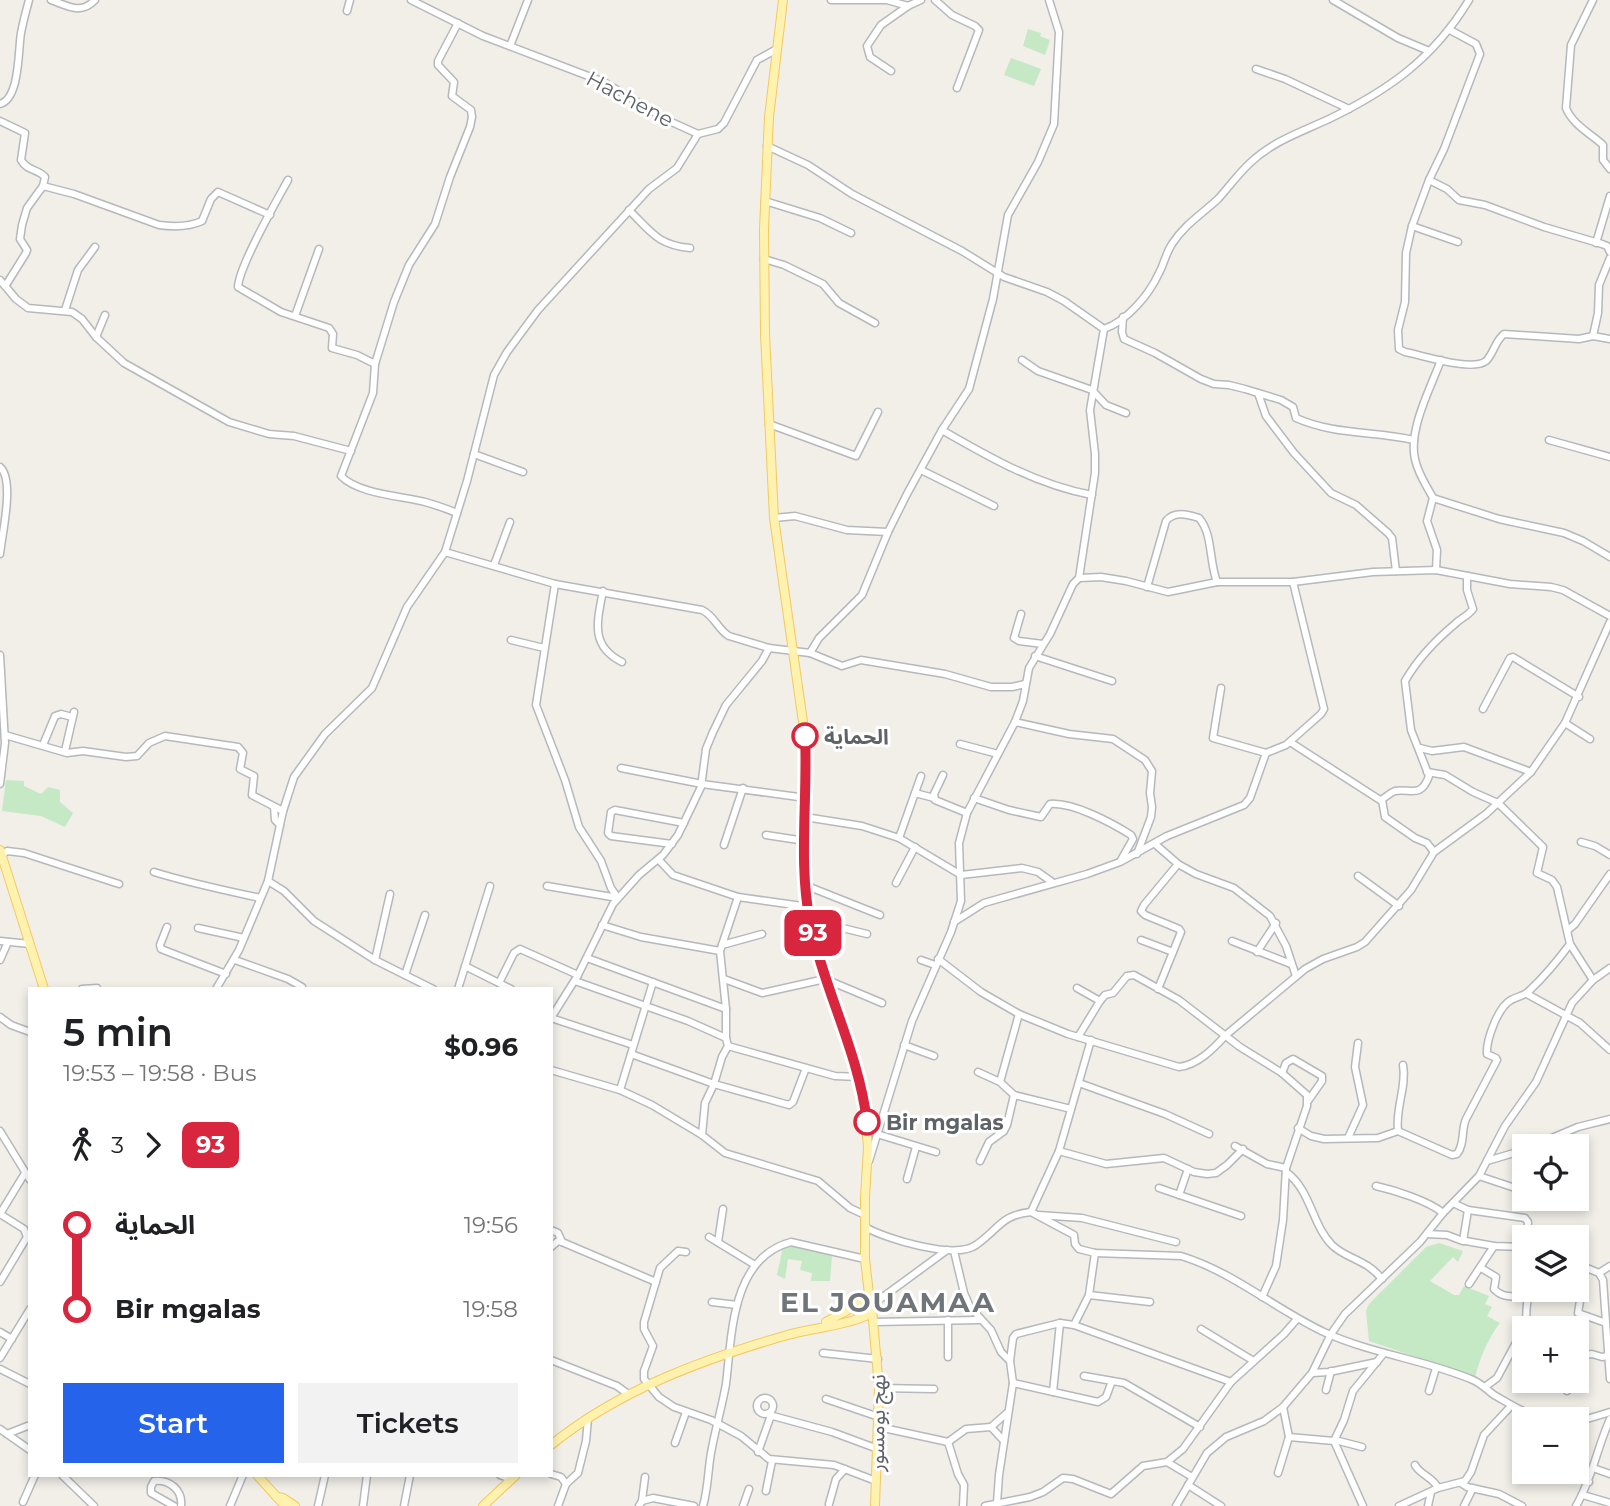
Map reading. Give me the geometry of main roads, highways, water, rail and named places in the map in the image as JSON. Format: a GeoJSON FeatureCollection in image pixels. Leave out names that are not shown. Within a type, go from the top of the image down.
{"type":"FeatureCollection","features":[{"type":"Feature","properties":{"kind":"main road","name":"نهج بومسور"},"geometry":{"type":"LineString","coordinates":[[783,0],[767,146],[764,258],[774,517],[805,736],[808,908],[825,979],[859,1077],[867,1122],[865,1259],[876,1340],[879,1388],[875,1506]]}},
{"type":"Feature","properties":{"kind":"main road"},"geometry":{"type":"LineString","coordinates":[[1,852],[43,987]]}},
{"type":"Feature","properties":{"kind":"main road","name":"نهج بومسور"},"geometry":{"type":"LineString","coordinates":[[858,1303],[867,1275]]}},
{"type":"Feature","properties":{"kind":"main road"},"geometry":{"type":"LineString","coordinates":[[553,1444],[588,1418],[646,1385],[728,1354],[811,1328],[834,1319],[866,1300],[871,1306],[870,1314],[864,1317],[811,1328]]}},
{"type":"Feature","properties":{"kind":"main road"},"geometry":{"type":"LineString","coordinates":[[858,1303],[858,1314],[864,1317]]}},
{"type":"Feature","properties":{"kind":"main road","name":"نهج بومسور"},"geometry":{"type":"LineString","coordinates":[[864,1317],[876,1340]]}},
{"type":"Feature","properties":{"kind":"main road"},"geometry":{"type":"LineString","coordinates":[[259,1477],[285,1506]]}},
{"type":"Feature","properties":{"kind":"main road"},"geometry":{"type":"LineString","coordinates":[[483,1506],[513,1477]]}},
{"type":"Feature","properties":{"kind":"main road"},"geometry":{"type":"LineString","coordinates":[[277,1497],[295,1506]]}},
{"type":"Feature","properties":{"kind":"place","name":"الحماية"},"geometry":{"type":"Point","coordinates":[805,736]}},
{"type":"Feature","properties":{"kind":"place","name":"Bir mgalas"},"geometry":{"type":"Point","coordinates":[867,1122]}},
{"type":"Feature","properties":{"kind":"district","name":"EL JOUAMAA"},"geometry":{"type":"Point","coordinates":[888,1302]}}]}
